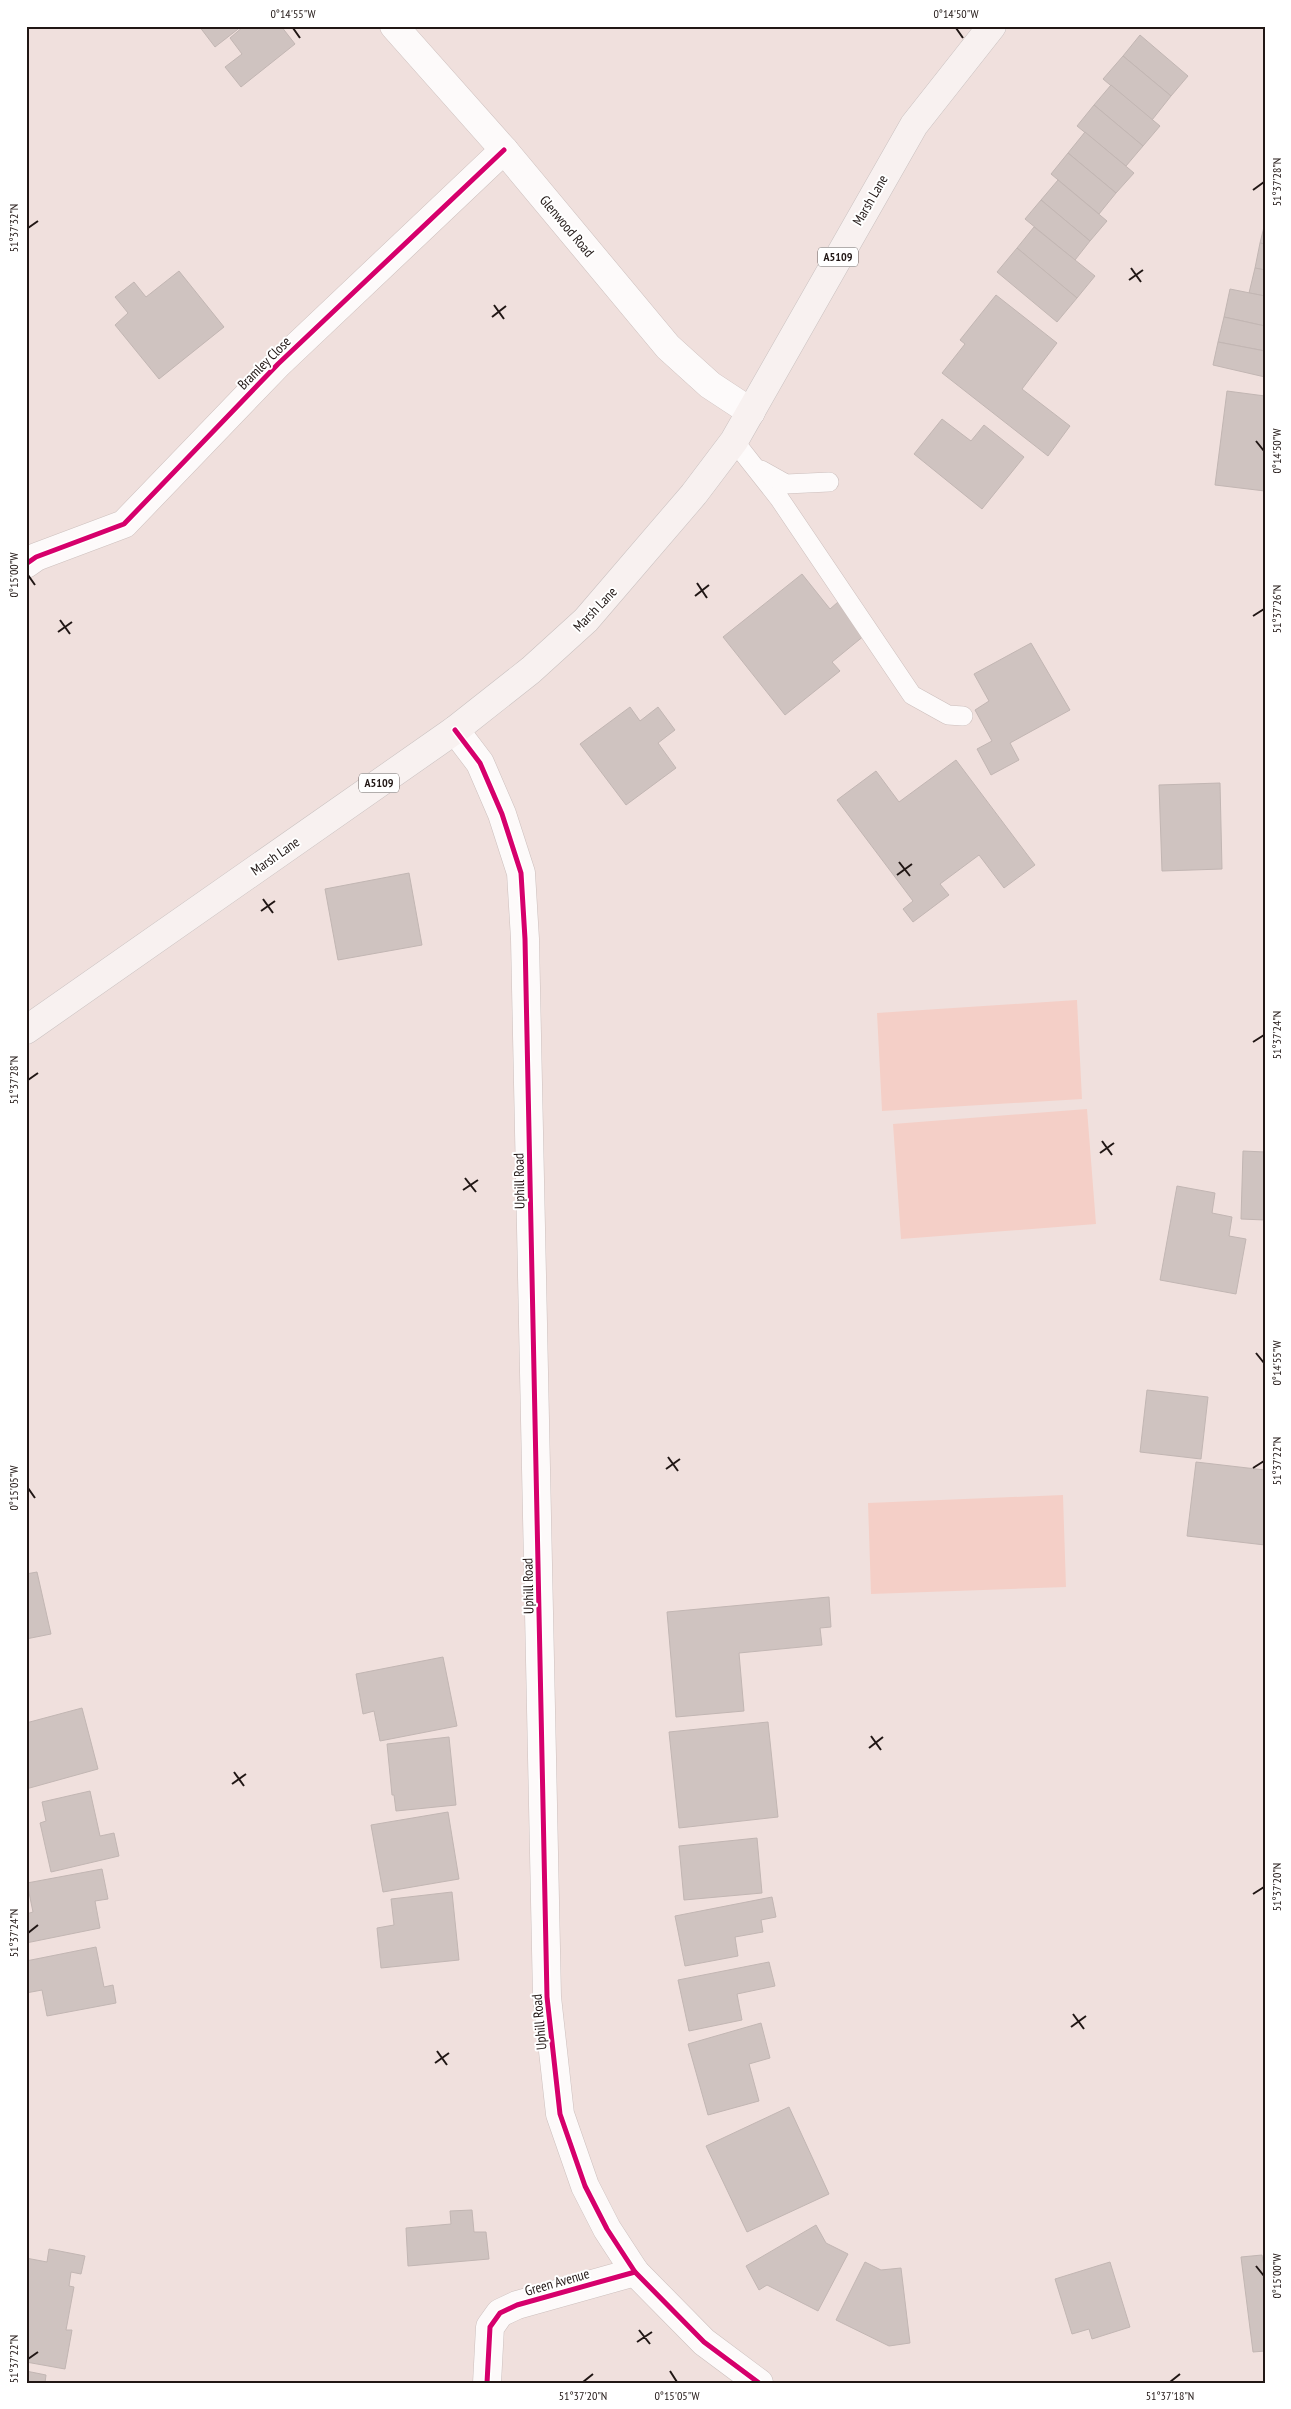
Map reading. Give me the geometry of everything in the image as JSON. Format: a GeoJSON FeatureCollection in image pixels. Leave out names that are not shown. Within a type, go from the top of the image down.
{"type":"FeatureCollection","features":[{"type":"Feature","properties":{"kind":"main road","name":"Marsh Lane"},"geometry":{"type":"LineString","coordinates":[[26,1030],[455,730],[531,670],[586,620],[694,494],[734,441],[914,125],[992,26]]}},
{"type":"Feature","properties":{"kind":"street","name":"Glenwood Road"},"geometry":{"type":"LineString","coordinates":[[394,26],[504,150],[668,347],[710,385],[752,412]]}},
{"type":"Feature","properties":{"kind":"street","name":"Bramley Close"},"geometry":{"type":"LineString","coordinates":[[26,564],[36,557],[124,524],[278,364],[504,150]]}},
{"type":"Feature","properties":{"kind":"street","name":"Uphill Road"},"geometry":{"type":"LineString","coordinates":[[455,730],[480,763],[502,814],[521,873],[525,939],[547,1997],[560,2114],[585,2186],[607,2229],[635,2272],[704,2342],[759,2383]]}},
{"type":"Feature","properties":{"kind":"street","name":"Green Avenue"},"geometry":{"type":"LineString","coordinates":[[487,2383],[490,2327],[500,2313],[517,2305],[635,2272]]}},
{"type":"Feature","properties":{"kind":"lane"},"geometry":{"type":"LineString","coordinates":[[734,441],[779,498],[912,695],[948,715],[963,716]]}},
{"type":"Feature","properties":{"kind":"lane"},"geometry":{"type":"LineString","coordinates":[[753,466],[786,484],[829,482]]}},
{"type":"Feature","properties":{"kind":"shaded area"},"geometry":{"type":"Polygon","coordinates":[[[1077,1000],[1082,1099],[882,1111],[877,1013],[1077,1000]]]}},
{"type":"Feature","properties":{"kind":"shaded area"},"geometry":{"type":"Polygon","coordinates":[[[1087,1109],[1096,1224],[901,1239],[893,1124],[1087,1109]]]}},
{"type":"Feature","properties":{"kind":"shaded area"},"geometry":{"type":"Polygon","coordinates":[[[1063,1495],[1066,1587],[871,1594],[868,1503],[1063,1495]]]}},
{"type":"Feature","properties":{"kind":"building"},"geometry":{"type":"Polygon","coordinates":[[[199,26],[242,26],[215,47],[199,26]]]}},
{"type":"Feature","properties":{"kind":"building"},"geometry":{"type":"Polygon","coordinates":[[[244,26],[281,26],[295,44],[241,87],[225,67],[242,54],[230,38],[244,26]]]}},
{"type":"Feature","properties":{"kind":"building"},"geometry":{"type":"Polygon","coordinates":[[[1140,35],[1188,76],[1171,96],[1123,56],[1140,35]]]}},
{"type":"Feature","properties":{"kind":"building"},"geometry":{"type":"Polygon","coordinates":[[[1123,56],[1171,96],[1152,120],[1103,79],[1123,56]]]}},
{"type":"Feature","properties":{"kind":"building"},"geometry":{"type":"Polygon","coordinates":[[[1111,85],[1160,126],[1143,146],[1094,105],[1111,85]]]}},
{"type":"Feature","properties":{"kind":"building"},"geometry":{"type":"Polygon","coordinates":[[[1094,105],[1143,146],[1126,166],[1077,126],[1094,105]]]}},
{"type":"Feature","properties":{"kind":"building"},"geometry":{"type":"Polygon","coordinates":[[[1085,132],[1134,173],[1116,193],[1068,153],[1085,132]]]}},
{"type":"Feature","properties":{"kind":"building"},"geometry":{"type":"Polygon","coordinates":[[[1068,153],[1116,193],[1099,214],[1051,174],[1068,153]]]}},
{"type":"Feature","properties":{"kind":"building"},"geometry":{"type":"Polygon","coordinates":[[[1058,180],[1107,221],[1090,241],[1041,200],[1058,180]]]}},
{"type":"Feature","properties":{"kind":"building"},"geometry":{"type":"Polygon","coordinates":[[[1041,200],[1090,241],[1075,260],[1025,219],[1041,200]]]}},
{"type":"Feature","properties":{"kind":"building"},"geometry":{"type":"Polygon","coordinates":[[[1265,223],[1265,244],[1260,243],[1265,223]]]}},
{"type":"Feature","properties":{"kind":"building"},"geometry":{"type":"Polygon","coordinates":[[[1034,227],[1095,276],[1077,298],[1017,248],[1034,227]]]}},
{"type":"Feature","properties":{"kind":"building"},"geometry":{"type":"Polygon","coordinates":[[[1260,243],[1265,244],[1265,270],[1255,268],[1260,243]]]}},
{"type":"Feature","properties":{"kind":"building"},"geometry":{"type":"Polygon","coordinates":[[[1017,248],[1077,298],[1057,322],[997,272],[1017,248]]]}},
{"type":"Feature","properties":{"kind":"building"},"geometry":{"type":"Polygon","coordinates":[[[1255,268],[1265,270],[1265,296],[1249,293],[1255,268]]]}},
{"type":"Feature","properties":{"kind":"building"},"geometry":{"type":"Polygon","coordinates":[[[179,271],[224,327],[159,379],[115,325],[128,313],[115,297],[134,282],[146,297],[179,271]]]}},
{"type":"Feature","properties":{"kind":"building"},"geometry":{"type":"Polygon","coordinates":[[[1230,289],[1265,296],[1265,326],[1224,317],[1230,289]]]}},
{"type":"Feature","properties":{"kind":"building"},"geometry":{"type":"Polygon","coordinates":[[[996,295],[1057,343],[1022,389],[1070,426],[1048,456],[942,373],[965,344],[960,340],[996,295]]]}},
{"type":"Feature","properties":{"kind":"building"},"geometry":{"type":"Polygon","coordinates":[[[1224,317],[1265,326],[1265,351],[1218,342],[1224,317]]]}},
{"type":"Feature","properties":{"kind":"building"},"geometry":{"type":"Polygon","coordinates":[[[1218,342],[1265,351],[1265,377],[1213,365],[1218,342]]]}},
{"type":"Feature","properties":{"kind":"building"},"geometry":{"type":"Polygon","coordinates":[[[1227,391],[1265,396],[1265,491],[1215,485],[1227,391]]]}},
{"type":"Feature","properties":{"kind":"building"},"geometry":{"type":"Polygon","coordinates":[[[942,419],[971,441],[984,425],[1024,457],[982,509],[914,454],[942,419]]]}},
{"type":"Feature","properties":{"kind":"building"},"geometry":{"type":"Polygon","coordinates":[[[802,574],[830,609],[838,602],[865,635],[832,662],[840,671],[785,715],[723,637],[802,574]]]}},
{"type":"Feature","properties":{"kind":"building"},"geometry":{"type":"Polygon","coordinates":[[[1031,643],[1070,710],[1010,743],[1019,760],[991,775],[977,749],[992,741],[975,710],[989,701],[974,674],[1031,643]]]}},
{"type":"Feature","properties":{"kind":"building"},"geometry":{"type":"Polygon","coordinates":[[[630,707],[640,721],[658,707],[675,730],[658,743],[676,768],[626,805],[580,744],[630,707]]]}},
{"type":"Feature","properties":{"kind":"building"},"geometry":{"type":"Polygon","coordinates":[[[956,760],[1035,865],[1004,888],[979,855],[940,884],[949,895],[913,922],[903,909],[913,901],[837,800],[876,771],[899,802],[956,760]]]}},
{"type":"Feature","properties":{"kind":"building"},"geometry":{"type":"Polygon","coordinates":[[[1220,783],[1222,869],[1162,871],[1159,785],[1220,783]]]}},
{"type":"Feature","properties":{"kind":"building"},"geometry":{"type":"Polygon","coordinates":[[[409,873],[422,945],[338,960],[325,889],[409,873]]]}},
{"type":"Feature","properties":{"kind":"building"},"geometry":{"type":"Polygon","coordinates":[[[1243,1151],[1265,1152],[1265,1220],[1241,1219],[1243,1151]]]}},
{"type":"Feature","properties":{"kind":"building"},"geometry":{"type":"Polygon","coordinates":[[[1177,1186],[1215,1193],[1212,1213],[1232,1217],[1229,1236],[1246,1239],[1236,1294],[1160,1280],[1177,1186]]]}},
{"type":"Feature","properties":{"kind":"building"},"geometry":{"type":"Polygon","coordinates":[[[1147,1390],[1208,1397],[1201,1459],[1140,1452],[1147,1390]]]}},
{"type":"Feature","properties":{"kind":"building"},"geometry":{"type":"Polygon","coordinates":[[[1196,1462],[1265,1470],[1265,1545],[1187,1536],[1196,1462]]]}},
{"type":"Feature","properties":{"kind":"building"},"geometry":{"type":"Polygon","coordinates":[[[37,1572],[51,1634],[26,1639],[26,1574],[37,1572]]]}},
{"type":"Feature","properties":{"kind":"building"},"geometry":{"type":"Polygon","coordinates":[[[829,1597],[831,1627],[820,1628],[822,1645],[739,1653],[744,1711],[676,1717],[667,1612],[829,1597]]]}},
{"type":"Feature","properties":{"kind":"building"},"geometry":{"type":"Polygon","coordinates":[[[443,1657],[457,1726],[380,1741],[374,1711],[363,1714],[356,1674],[443,1657]]]}},
{"type":"Feature","properties":{"kind":"building"},"geometry":{"type":"Polygon","coordinates":[[[82,1708],[98,1769],[26,1789],[26,1723],[82,1708]]]}},
{"type":"Feature","properties":{"kind":"building"},"geometry":{"type":"Polygon","coordinates":[[[768,1722],[778,1817],[679,1828],[669,1732],[768,1722]]]}},
{"type":"Feature","properties":{"kind":"building"},"geometry":{"type":"Polygon","coordinates":[[[449,1737],[456,1805],[396,1811],[394,1795],[392,1795],[387,1744],[449,1737]]]}},
{"type":"Feature","properties":{"kind":"building"},"geometry":{"type":"Polygon","coordinates":[[[90,1791],[100,1836],[114,1833],[119,1856],[51,1872],[40,1823],[46,1821],[42,1802],[90,1791]]]}},
{"type":"Feature","properties":{"kind":"building"},"geometry":{"type":"Polygon","coordinates":[[[448,1812],[459,1879],[383,1892],[371,1825],[448,1812]]]}},
{"type":"Feature","properties":{"kind":"building"},"geometry":{"type":"Polygon","coordinates":[[[757,1838],[762,1893],[684,1900],[679,1846],[757,1838]]]}},
{"type":"Feature","properties":{"kind":"building"},"geometry":{"type":"Polygon","coordinates":[[[102,1869],[108,1899],[95,1901],[100,1928],[26,1943],[26,1914],[33,1912],[27,1883],[102,1869]]]}},
{"type":"Feature","properties":{"kind":"building"},"geometry":{"type":"Polygon","coordinates":[[[452,1892],[459,1960],[381,1968],[377,1928],[394,1925],[391,1899],[452,1892]]]}},
{"type":"Feature","properties":{"kind":"building"},"geometry":{"type":"Polygon","coordinates":[[[772,1897],[776,1917],[761,1920],[763,1932],[735,1937],[738,1956],[685,1966],[675,1916],[772,1897]]]}},
{"type":"Feature","properties":{"kind":"building"},"geometry":{"type":"Polygon","coordinates":[[[96,1947],[104,1987],[113,1985],[116,2003],[47,2016],[42,1990],[26,1993],[26,1961],[96,1947]]]}},
{"type":"Feature","properties":{"kind":"building"},"geometry":{"type":"Polygon","coordinates":[[[769,1962],[775,1986],[737,1994],[742,2020],[689,2031],[678,1980],[769,1962]]]}},
{"type":"Feature","properties":{"kind":"building"},"geometry":{"type":"Polygon","coordinates":[[[761,2023],[770,2058],[749,2064],[759,2101],[708,2115],[688,2044],[761,2023]]]}},
{"type":"Feature","properties":{"kind":"building"},"geometry":{"type":"Polygon","coordinates":[[[789,2107],[829,2194],[747,2232],[706,2146],[789,2107]]]}},
{"type":"Feature","properties":{"kind":"building"},"geometry":{"type":"Polygon","coordinates":[[[472,2210],[474,2232],[486,2232],[489,2259],[408,2266],[406,2228],[451,2224],[450,2211],[472,2210]]]}},
{"type":"Feature","properties":{"kind":"building"},"geometry":{"type":"Polygon","coordinates":[[[816,2225],[826,2243],[848,2254],[818,2311],[767,2285],[759,2290],[746,2266],[816,2225]]]}},
{"type":"Feature","properties":{"kind":"building"},"geometry":{"type":"Polygon","coordinates":[[[49,2249],[85,2256],[81,2274],[71,2272],[69,2286],[74,2287],[66,2330],[72,2330],[65,2369],[26,2362],[26,2258],[47,2262],[49,2249]]]}},
{"type":"Feature","properties":{"kind":"building"},"geometry":{"type":"Polygon","coordinates":[[[1262,2255],[1265,2272],[1265,2351],[1253,2352],[1241,2257],[1262,2255]]]}},
{"type":"Feature","properties":{"kind":"building"},"geometry":{"type":"Polygon","coordinates":[[[865,2262],[881,2270],[901,2268],[910,2343],[889,2346],[836,2320],[865,2262]]]}},
{"type":"Feature","properties":{"kind":"building"},"geometry":{"type":"Polygon","coordinates":[[[1110,2262],[1130,2327],[1092,2339],[1089,2329],[1072,2334],[1055,2279],[1110,2262]]]}},
{"type":"Feature","properties":{"kind":"building"},"geometry":{"type":"Polygon","coordinates":[[[26,2371],[46,2375],[45,2383],[26,2383],[26,2371]]]}},
{"type":"Feature","properties":{"kind":"cycle path"},"geometry":{"type":"LineString","coordinates":[[26,564],[36,557],[124,524],[278,364],[504,150]]}},
{"type":"Feature","properties":{"kind":"cycle path"},"geometry":{"type":"LineString","coordinates":[[455,730],[480,763],[502,814],[521,873],[525,939],[547,1997],[560,2114],[585,2186],[607,2229],[635,2272],[704,2342],[759,2383]]}},
{"type":"Feature","properties":{"kind":"cycle path"},"geometry":{"type":"LineString","coordinates":[[487,2383],[490,2327],[500,2313],[517,2305],[635,2272]]}}]}
